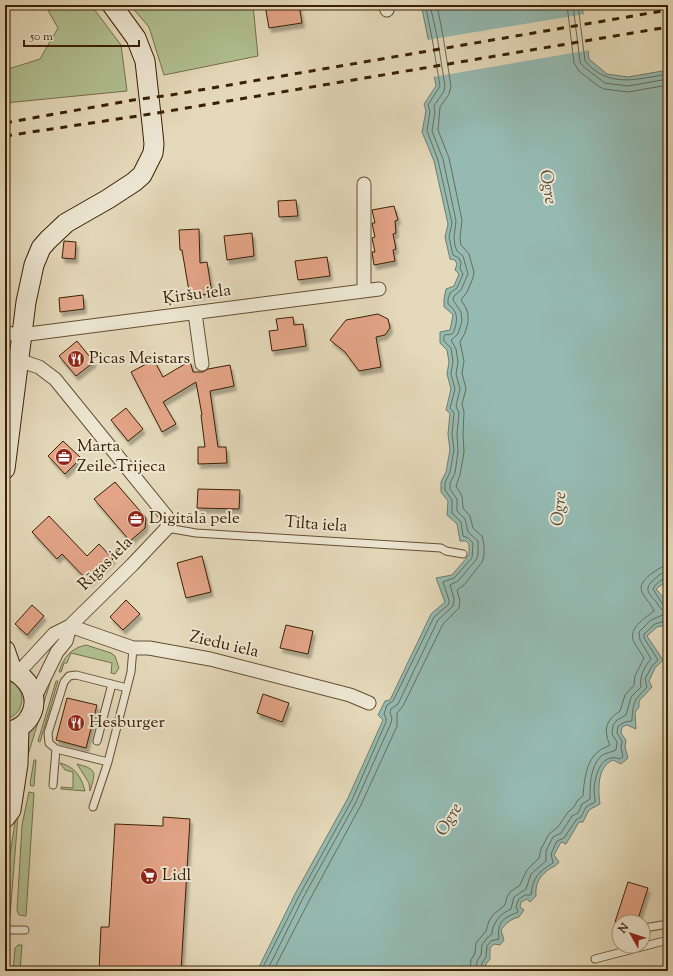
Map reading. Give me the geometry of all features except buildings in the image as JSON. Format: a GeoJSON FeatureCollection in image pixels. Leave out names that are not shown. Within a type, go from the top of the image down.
{"type":"FeatureCollection","features":[{"type":"Feature","properties":{"kind":"main road"},"geometry":{"type":"LineString","coordinates":[[5,469],[18,360],[13,334],[26,302],[34,265],[42,248],[48,240],[66,223],[134,182],[142,175],[153,153],[154,144],[144,61],[136,38],[112,5]]}},
{"type":"Feature","properties":{"kind":"main road"},"geometry":{"type":"LineString","coordinates":[[5,650],[12,671],[30,684],[34,697],[34,710],[27,722],[12,730],[18,764],[11,810],[5,818]]}},
{"type":"Feature","properties":{"kind":"street"},"geometry":{"type":"LineString","coordinates":[[364,184],[364,291]]}},
{"type":"Feature","properties":{"kind":"street","name":"Ķiršu iela"},"geometry":{"type":"LineString","coordinates":[[13,334],[195,314],[379,289]]}},
{"type":"Feature","properties":{"kind":"street"},"geometry":{"type":"LineString","coordinates":[[195,314],[202,364]]}},
{"type":"Feature","properties":{"kind":"street"},"geometry":{"type":"LineString","coordinates":[[18,360],[40,367],[55,379],[160,506],[167,517],[167,528]]}},
{"type":"Feature","properties":{"kind":"street","name":"Rīgas iela"},"geometry":{"type":"LineString","coordinates":[[70,626],[167,528]]}},
{"type":"Feature","properties":{"kind":"street"},"geometry":{"type":"LineString","coordinates":[[12,671],[54,634],[70,626]]}},
{"type":"Feature","properties":{"kind":"street"},"geometry":{"type":"LineString","coordinates":[[34,697],[57,652],[66,641],[70,626]]}},
{"type":"Feature","properties":{"kind":"street","name":"Ziedu iela"},"geometry":{"type":"LineString","coordinates":[[70,626],[133,648],[149,648],[210,659],[350,695],[369,703]]}},
{"type":"Feature","properties":{"kind":"lane","name":"Tilta iela"},"geometry":{"type":"LineString","coordinates":[[167,528],[196,533],[441,548],[446,551],[463,554]]}},
{"type":"Feature","properties":{"kind":"lane"},"geometry":{"type":"LineString","coordinates":[[94,807],[108,762],[131,672],[133,648]]}},
{"type":"Feature","properties":{"kind":"lane"},"geometry":{"type":"LineString","coordinates":[[108,762],[56,749],[49,743],[48,733],[64,682],[69,676],[76,675],[126,688]]}},
{"type":"Feature","properties":{"kind":"lane"},"geometry":{"type":"LineString","coordinates":[[97,741],[112,684]]}},
{"type":"Feature","properties":{"kind":"lane"},"geometry":{"type":"LineString","coordinates":[[53,785],[56,749]]}},
{"type":"Feature","properties":{"kind":"lane"},"geometry":{"type":"LineString","coordinates":[[651,927],[668,924]]}},
{"type":"Feature","properties":{"kind":"lane"},"geometry":{"type":"LineString","coordinates":[[5,930],[24,930]]}},
{"type":"Feature","properties":{"kind":"lane"},"geometry":{"type":"LineString","coordinates":[[595,959],[668,940]]}},
{"type":"Feature","properties":{"kind":"green space"},"geometry":{"type":"Polygon","coordinates":[[[45,5],[91,5],[121,45],[127,91],[5,103],[5,70],[40,59],[58,28],[45,5]]]}},
{"type":"Feature","properties":{"kind":"green space"},"geometry":{"type":"Polygon","coordinates":[[[130,5],[253,5],[258,56],[164,75],[149,27],[130,5]]]}},
{"type":"Feature","properties":{"kind":"green space"},"geometry":{"type":"Polygon","coordinates":[[[86,645],[111,653],[115,656],[119,668],[115,674],[111,673],[112,663],[71,653],[67,663],[64,663],[61,672],[59,672],[68,654],[81,646],[86,645]]]}},
{"type":"Feature","properties":{"kind":"green space"},"geometry":{"type":"Polygon","coordinates":[[[53,673],[28,755],[27,759],[26,734],[53,673]]]}},
{"type":"Feature","properties":{"kind":"green space"},"geometry":{"type":"Polygon","coordinates":[[[5,681],[13,683],[18,687],[22,699],[18,712],[12,717],[5,719],[5,681]]]}},
{"type":"Feature","properties":{"kind":"green space"},"geometry":{"type":"Polygon","coordinates":[[[56,681],[58,681],[40,742],[38,741],[56,681]]]}},
{"type":"Feature","properties":{"kind":"green space"},"geometry":{"type":"Polygon","coordinates":[[[34,760],[36,760],[34,786],[31,786],[30,784],[34,760]]]}},
{"type":"Feature","properties":{"kind":"green space"},"geometry":{"type":"Polygon","coordinates":[[[60,763],[70,767],[77,773],[82,781],[85,791],[61,789],[61,787],[73,788],[73,772],[65,770],[60,763]]]}},
{"type":"Feature","properties":{"kind":"green space"},"geometry":{"type":"Polygon","coordinates":[[[77,764],[88,768],[93,772],[94,775],[90,791],[89,783],[77,764]]]}},
{"type":"Feature","properties":{"kind":"green space"},"geometry":{"type":"Polygon","coordinates":[[[26,772],[18,816],[10,916],[7,911],[6,904],[9,861],[16,816],[26,772]]]}},
{"type":"Feature","properties":{"kind":"green space"},"geometry":{"type":"Polygon","coordinates":[[[29,792],[34,793],[26,916],[19,915],[17,911],[22,825],[29,792]]]}},
{"type":"Feature","properties":{"kind":"green space"},"geometry":{"type":"Polygon","coordinates":[[[18,945],[22,945],[20,971],[13,971],[15,948],[18,945]]]}},
{"type":"Feature","properties":{"kind":"water","name":"Ogre"},"geometry":{"type":"Polygon","coordinates":[[[414,5],[582,5],[589,59],[607,74],[628,77],[668,70],[668,580],[656,589],[667,604],[668,622],[666,625],[657,627],[647,636],[663,660],[655,668],[649,681],[652,687],[639,701],[639,707],[635,712],[636,729],[627,725],[622,727],[621,733],[626,740],[625,747],[628,758],[621,764],[613,760],[604,768],[601,773],[599,785],[600,804],[589,810],[583,822],[579,822],[566,844],[561,842],[554,855],[559,862],[541,877],[537,883],[536,896],[530,902],[527,899],[521,902],[520,907],[524,910],[519,917],[509,922],[501,930],[504,940],[500,945],[494,944],[490,948],[490,959],[486,964],[484,971],[257,971],[295,894],[348,798],[383,720],[378,715],[385,701],[390,700],[431,614],[445,602],[436,578],[452,575],[469,555],[469,544],[466,541],[460,541],[457,524],[447,515],[448,501],[441,492],[441,482],[446,472],[450,450],[448,434],[450,413],[446,410],[451,389],[447,374],[449,362],[447,350],[440,343],[440,332],[450,330],[453,315],[444,307],[444,299],[446,289],[454,286],[459,274],[455,270],[457,264],[455,260],[450,259],[445,237],[448,224],[434,161],[422,132],[426,111],[424,104],[436,86],[422,9],[414,5]]]}},
{"type":"Feature","properties":{"kind":"pier"},"geometry":{"type":"Polygon","coordinates":[[[585,14],[590,50],[433,77],[427,40],[585,14]]]}},
{"type":"Feature","properties":{"kind":"railway"},"geometry":{"type":"LineString","coordinates":[[5,123],[668,10]]}},
{"type":"Feature","properties":{"kind":"railway"},"geometry":{"type":"LineString","coordinates":[[5,136],[151,114],[668,27]]}},
{"type":"Feature","properties":{"kind":"place","name":"Picas Meistars"},"geometry":{"type":"Point","coordinates":[76,359]}},
{"type":"Feature","properties":{"kind":"place","name":"Marta Zeile-Trijeca"},"geometry":{"type":"Point","coordinates":[64,457]}},
{"type":"Feature","properties":{"kind":"place","name":"Digitālā pele"},"geometry":{"type":"Point","coordinates":[136,519]}},
{"type":"Feature","properties":{"kind":"place","name":"Hesburger"},"geometry":{"type":"Point","coordinates":[76,723]}},
{"type":"Feature","properties":{"kind":"place","name":"Lidl"},"geometry":{"type":"Point","coordinates":[149,876]}}]}
